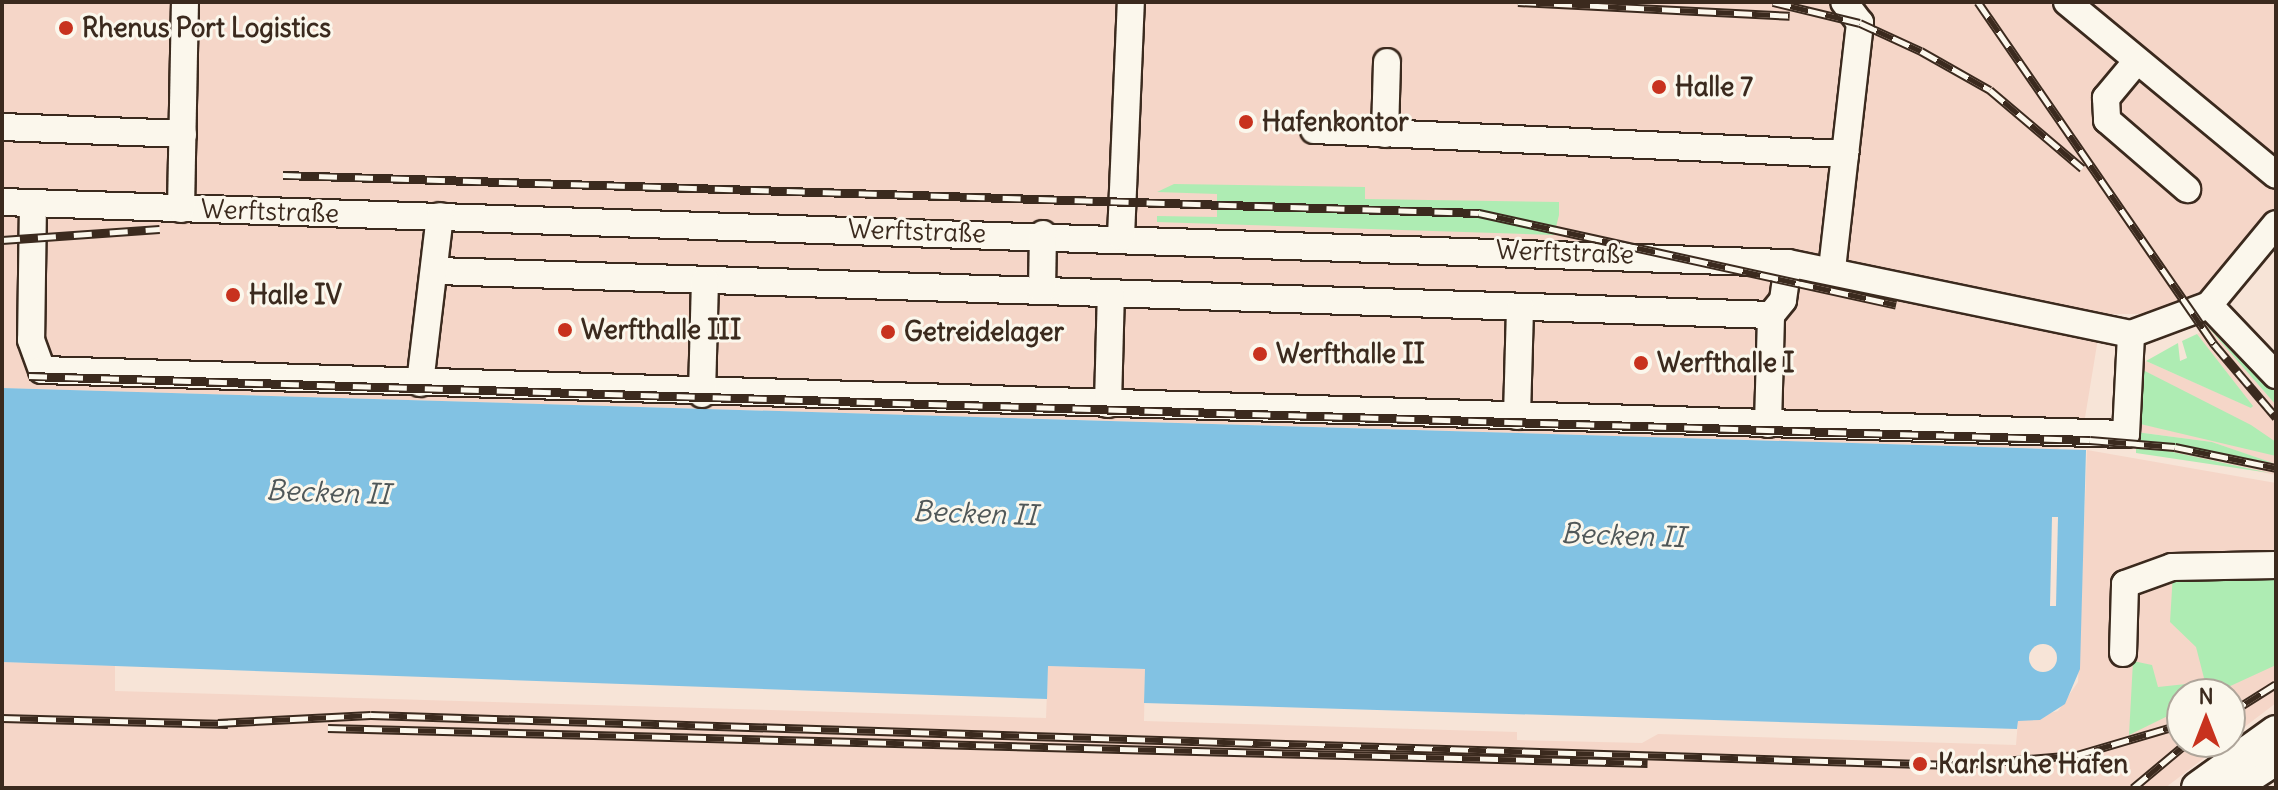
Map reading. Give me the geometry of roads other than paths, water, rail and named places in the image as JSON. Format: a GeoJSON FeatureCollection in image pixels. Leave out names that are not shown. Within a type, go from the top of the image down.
{"type":"FeatureCollection","features":[{"type":"Feature","properties":{"kind":"main road"},"geometry":{"type":"LineString","coordinates":[[2198,788],[2276,732]]}},
{"type":"Feature","properties":{"kind":"street"},"geometry":{"type":"LineString","coordinates":[[181,209],[185,2]]}},
{"type":"Feature","properties":{"kind":"street"},"geometry":{"type":"LineString","coordinates":[[1121,237],[1131,2]]}},
{"type":"Feature","properties":{"kind":"street"},"geometry":{"type":"LineString","coordinates":[[2067,2],[2276,175]]}},
{"type":"Feature","properties":{"kind":"street"},"geometry":{"type":"LineString","coordinates":[[1832,269],[1845,154],[1851,8]]}},
{"type":"Feature","properties":{"kind":"street"},"geometry":{"type":"LineString","coordinates":[[1385,134],[1387,62]]}},
{"type":"Feature","properties":{"kind":"street"},"geometry":{"type":"LineString","coordinates":[[2136,62],[2106,98],[2107,120],[2187,189]]}},
{"type":"Feature","properties":{"kind":"street"},"geometry":{"type":"LineString","coordinates":[[2,127],[183,134]]}},
{"type":"Feature","properties":{"kind":"street"},"geometry":{"type":"LineString","coordinates":[[1314,130],[1845,154]]}},
{"type":"Feature","properties":{"kind":"street","name":"Werftstraße"},"geometry":{"type":"LineString","coordinates":[[2,202],[1043,234],[1788,263],[1832,269],[2131,334]]}},
{"type":"Feature","properties":{"kind":"street"},"geometry":{"type":"LineString","coordinates":[[33,203],[31,340],[42,370],[702,394],[2126,434],[2131,334],[2209,305],[2276,224]]}},
{"type":"Feature","properties":{"kind":"street"},"geometry":{"type":"LineString","coordinates":[[420,383],[438,271],[440,216]]}},
{"type":"Feature","properties":{"kind":"street"},"geometry":{"type":"LineString","coordinates":[[1042,290],[1043,234]]}},
{"type":"Feature","properties":{"kind":"street"},"geometry":{"type":"LineString","coordinates":[[1768,424],[1771,315],[1783,300],[1788,263]]}},
{"type":"Feature","properties":{"kind":"street"},"geometry":{"type":"LineString","coordinates":[[438,271],[1771,315]]}},
{"type":"Feature","properties":{"kind":"street"},"geometry":{"type":"LineString","coordinates":[[702,394],[705,280]]}},
{"type":"Feature","properties":{"kind":"street"},"geometry":{"type":"LineString","coordinates":[[1108,404],[1111,293]]}},
{"type":"Feature","properties":{"kind":"street"},"geometry":{"type":"LineString","coordinates":[[2209,305],[2276,375]]}},
{"type":"Feature","properties":{"kind":"street"},"geometry":{"type":"LineString","coordinates":[[1517,416],[1520,307]]}},
{"type":"Feature","properties":{"kind":"street"},"geometry":{"type":"LineString","coordinates":[[2123,653],[2125,584],[2172,567],[2276,565]]}},
{"type":"Feature","properties":{"kind":"street"},"geometry":{"type":"LineString","coordinates":[[2236,788],[2276,762]]}},
{"type":"Feature","properties":{"kind":"water","name":"Becken II"},"geometry":{"type":"Polygon","coordinates":[[[2,388],[2086,450],[2080,669],[2065,704],[2040,720],[2018,721],[2017,729],[1144,703],[1145,669],[1048,666],[1047,699],[2,662],[2,388]]]}},
{"type":"Feature","properties":{"kind":"railway"},"geometry":{"type":"LineString","coordinates":[[1518,2],[1790,16]]}},
{"type":"Feature","properties":{"kind":"railway"},"geometry":{"type":"LineString","coordinates":[[1773,2],[1860,23],[1921,51],[1990,90],[2082,168]]}},
{"type":"Feature","properties":{"kind":"railway"},"geometry":{"type":"LineString","coordinates":[[1978,2],[2214,344],[2276,417]]}},
{"type":"Feature","properties":{"kind":"railway"},"geometry":{"type":"LineString","coordinates":[[283,175],[1479,213],[1896,305]]}},
{"type":"Feature","properties":{"kind":"railway"},"geometry":{"type":"LineString","coordinates":[[2,240],[160,229]]}},
{"type":"Feature","properties":{"kind":"railway"},"geometry":{"type":"LineString","coordinates":[[29,376],[2090,440],[2175,447],[2276,468]]}},
{"type":"Feature","properties":{"kind":"railway"},"geometry":{"type":"LineString","coordinates":[[2246,703],[2276,684]]}},
{"type":"Feature","properties":{"kind":"railway"},"geometry":{"type":"LineString","coordinates":[[218,723],[371,715],[1953,765],[2077,755],[2166,729]]}},
{"type":"Feature","properties":{"kind":"railway"},"geometry":{"type":"LineString","coordinates":[[2,718],[228,724]]}},
{"type":"Feature","properties":{"kind":"railway"},"geometry":{"type":"LineString","coordinates":[[328,728],[1648,763]]}},
{"type":"Feature","properties":{"kind":"railway"},"geometry":{"type":"LineString","coordinates":[[2133,788],[2169,758]]}},
{"type":"Feature","properties":{"kind":"place","name":"Rhenus Port Logistics"},"geometry":{"type":"Point","coordinates":[66,28]}},
{"type":"Feature","properties":{"kind":"place","name":"Halle 7"},"geometry":{"type":"Point","coordinates":[1659,87]}},
{"type":"Feature","properties":{"kind":"place","name":"Hafenkontor"},"geometry":{"type":"Point","coordinates":[1246,122]}},
{"type":"Feature","properties":{"kind":"place","name":"Halle IV"},"geometry":{"type":"Point","coordinates":[233,295]}},
{"type":"Feature","properties":{"kind":"place","name":"Werfthalle III"},"geometry":{"type":"Point","coordinates":[565,330]}},
{"type":"Feature","properties":{"kind":"place","name":"Getreidelager"},"geometry":{"type":"Point","coordinates":[888,332]}},
{"type":"Feature","properties":{"kind":"place","name":"Werfthalle II"},"geometry":{"type":"Point","coordinates":[1260,354]}},
{"type":"Feature","properties":{"kind":"place","name":"Werfthalle I"},"geometry":{"type":"Point","coordinates":[1641,363]}},
{"type":"Feature","properties":{"kind":"place","name":"Karlsruhe Hafen"},"geometry":{"type":"Point","coordinates":[1920,764]}}]}
